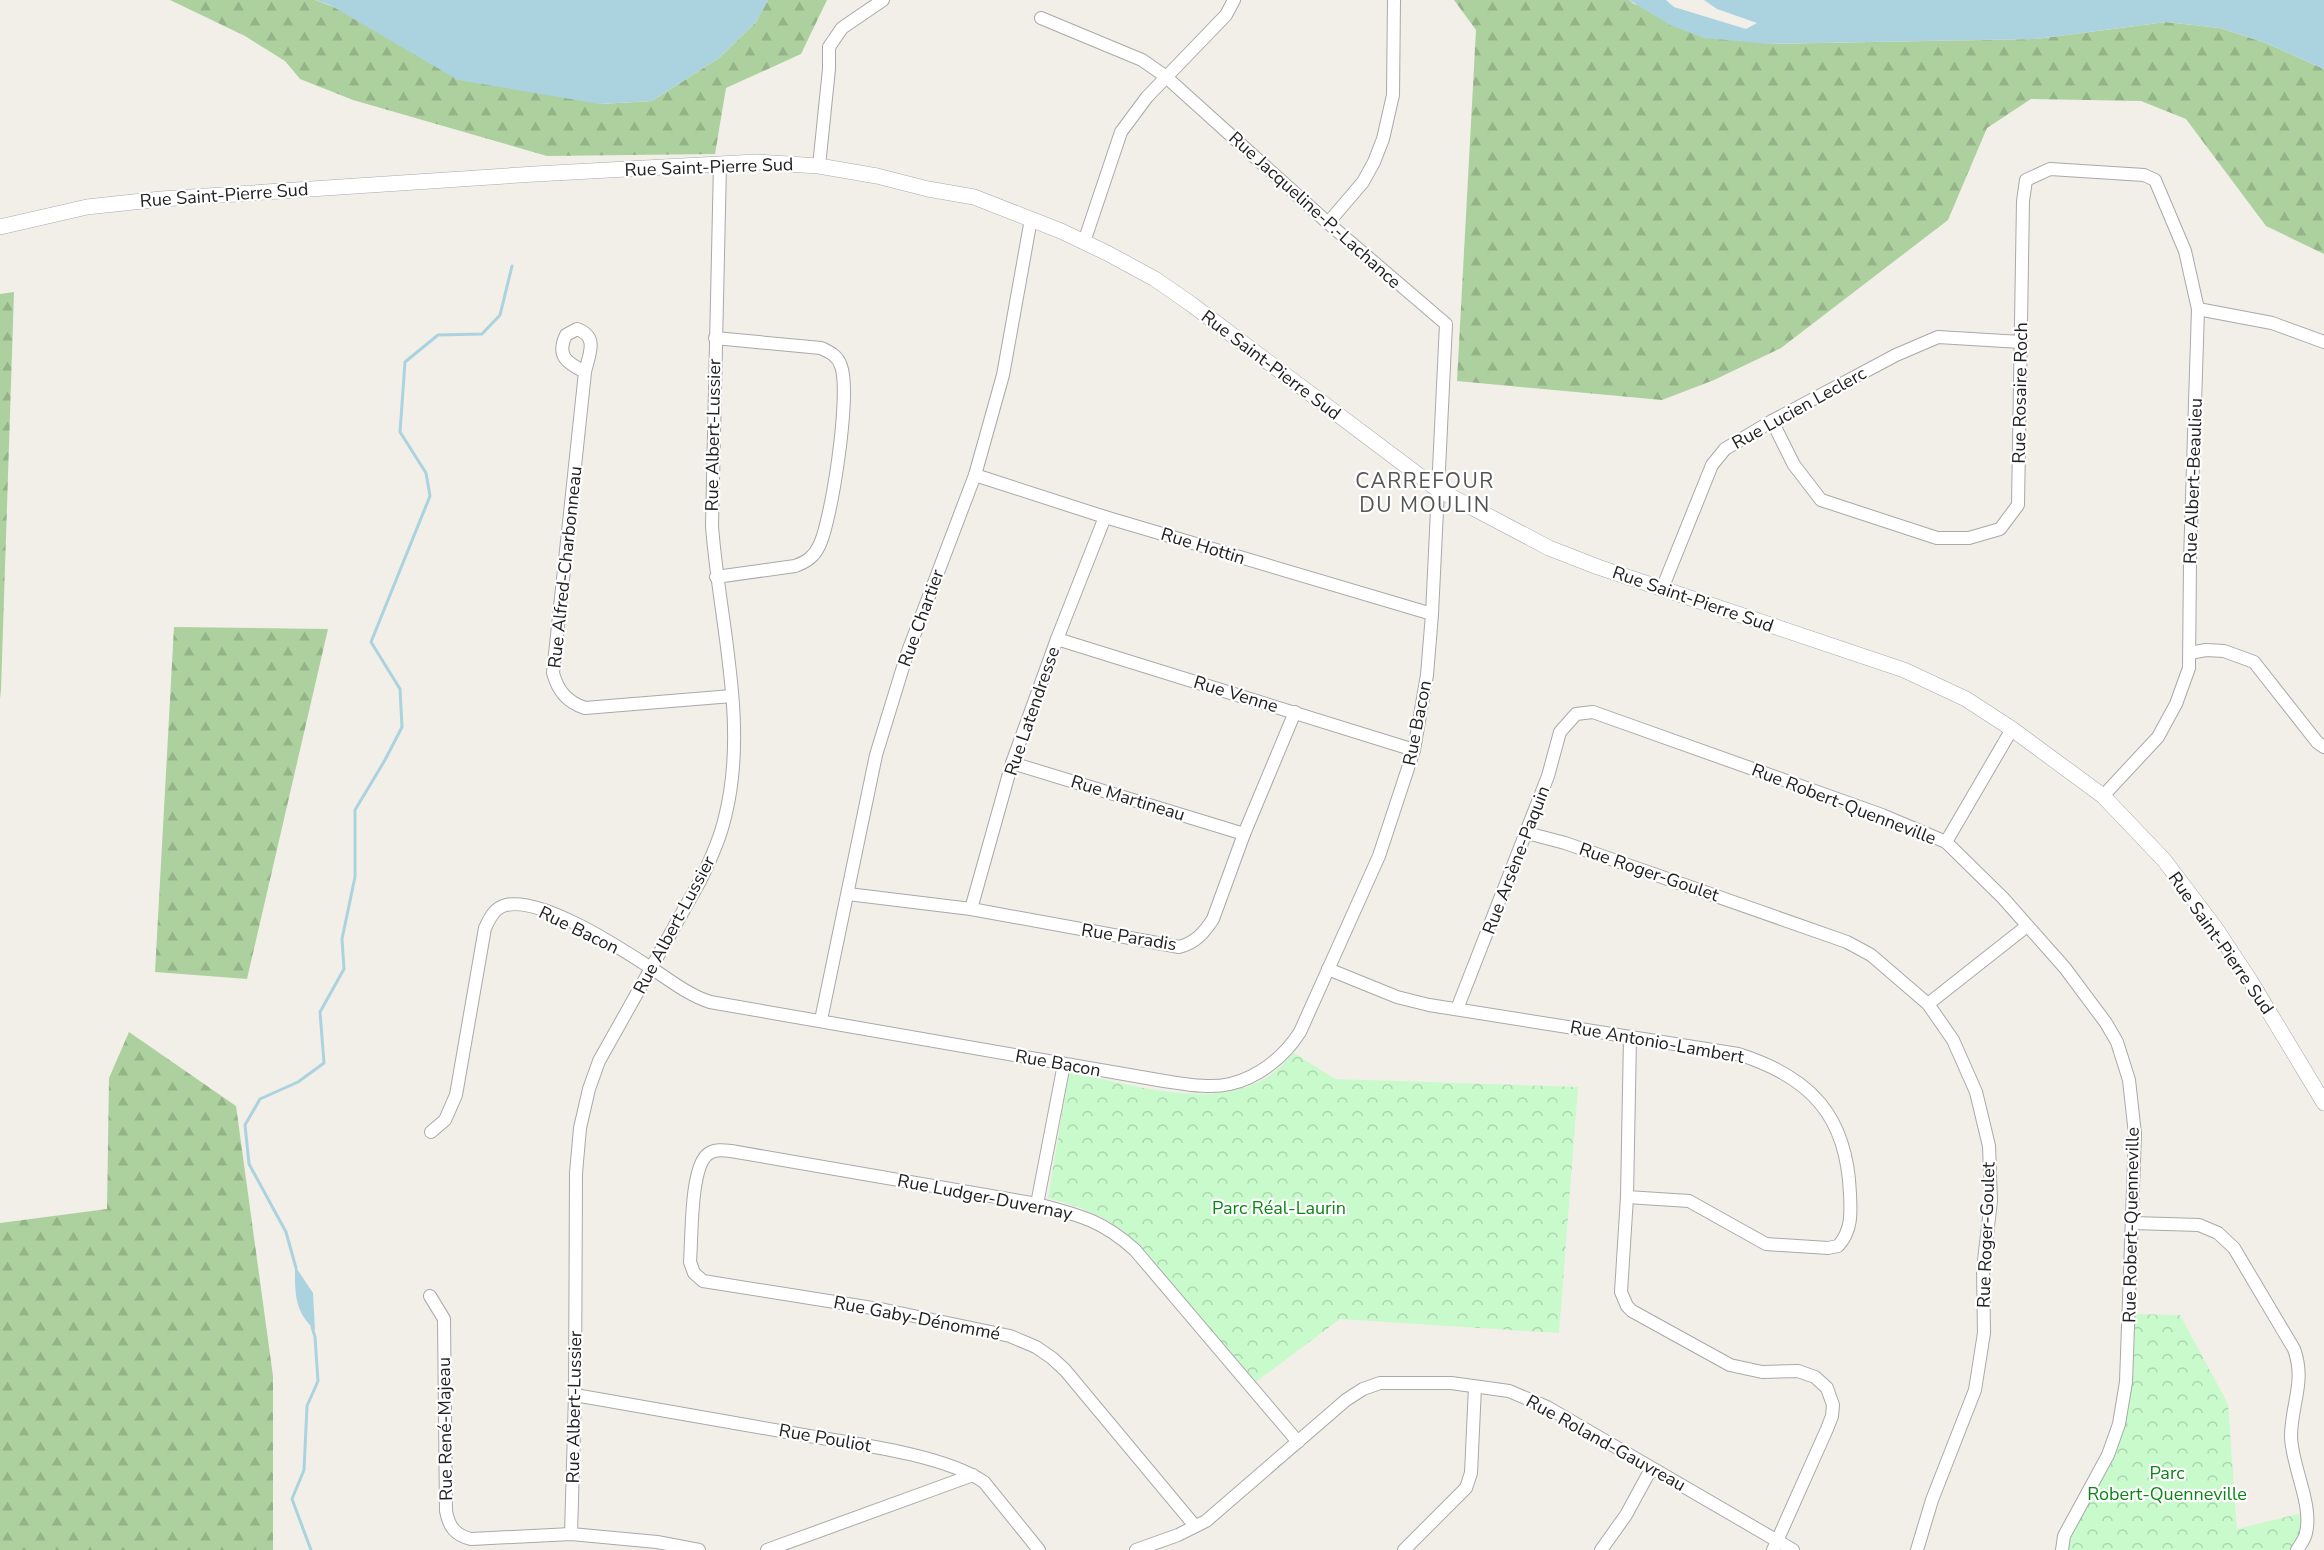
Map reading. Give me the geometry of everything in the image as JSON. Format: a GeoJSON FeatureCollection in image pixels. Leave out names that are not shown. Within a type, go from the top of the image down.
{"type":"FeatureCollection","features":[{"type":"Feature","properties":{"kind":"street"},"geometry":{"type":"LineString","coordinates":[[819,165],[829,69],[829,47],[842,28],[883,0]]}},
{"type":"Feature","properties":{"kind":"street"},"geometry":{"type":"LineString","coordinates":[[1084,242],[1121,132],[1165,76],[1226,15],[1234,0]]}},
{"type":"Feature","properties":{"kind":"street"},"geometry":{"type":"LineString","coordinates":[[1328,223],[1363,182],[1383,138],[1393,96],[1394,0]]}},
{"type":"Feature","properties":{"kind":"street","name":"Rue Jacqueline-P.-Lachance"},"geometry":{"type":"LineString","coordinates":[[1041,18],[1142,60],[1165,76],[1328,223],[1446,324],[1437,489]]}},
{"type":"Feature","properties":{"kind":"street","name":"Rue Saint-Pierre Sud"},"geometry":{"type":"LineString","coordinates":[[0,227],[87,207],[161,199],[756,162],[819,165],[974,197],[1084,242],[1155,279],[1437,489],[1549,548],[1662,590],[1904,670],[1966,699],[2012,729],[2103,796],[2164,860],[2214,926],[2251,982],[2324,1103]]}},
{"type":"Feature","properties":{"kind":"street","name":"Rue Albert-Lussier"},"geometry":{"type":"LineString","coordinates":[[571,1534],[575,1395],[576,1173],[580,1128],[589,1089],[599,1061],[700,881],[713,853],[725,817],[734,759],[732,696],[716,577],[712,526],[720,164]]}},
{"type":"Feature","properties":{"kind":"street","name":"Rue Rosaire Roch"},"geometry":{"type":"LineString","coordinates":[[1772,421],[1794,465],[1821,500],[1937,538],[1969,538],[2000,529],[2018,505],[2023,201],[2026,180],[2050,168],[2144,174],[2155,180],[2185,251]]}},
{"type":"Feature","properties":{"kind":"street","name":"Rue Chartier"},"geometry":{"type":"LineString","coordinates":[[820,1020],[876,755],[907,654],[975,475],[1003,375],[1031,219]]}},
{"type":"Feature","properties":{"kind":"street","name":"Rue Albert-Beaulieu"},"geometry":{"type":"LineString","coordinates":[[2103,796],[2158,737],[2176,704],[2189,668],[2198,309],[2185,251]]}},
{"type":"Feature","properties":{"kind":"street"},"geometry":{"type":"LineString","coordinates":[[2198,309],[2272,323],[2324,342]]}},
{"type":"Feature","properties":{"kind":"street","name":"Rue Lucien Leclerc"},"geometry":{"type":"LineString","coordinates":[[1662,590],[1712,465],[1725,449],[1772,421],[1896,355],[1938,337],[2020,342]]}},
{"type":"Feature","properties":{"kind":"street"},"geometry":{"type":"LineString","coordinates":[[715,338],[821,348],[836,357],[841,365],[845,386],[830,513],[819,546],[813,555],[807,562],[795,566],[716,577]]}},
{"type":"Feature","properties":{"kind":"street","name":"Rue Alfred-Charbonneau"},"geometry":{"type":"LineString","coordinates":[[585,372],[553,673],[557,686],[574,705],[585,708],[732,696]]}},
{"type":"Feature","properties":{"kind":"street","name":"Rue Hottin"},"geometry":{"type":"LineString","coordinates":[[975,475],[1105,517],[1432,614]]}},
{"type":"Feature","properties":{"kind":"street","name":"Rue Bacon"},"geometry":{"type":"LineString","coordinates":[[431,1132],[445,1120],[456,1095],[485,928],[492,913],[505,905],[524,905],[543,909],[583,927],[690,993],[710,1002],[1193,1085],[1229,1084],[1270,1066],[1289,1048],[1300,1032],[1379,856],[1414,750],[1427,675],[1437,489]]}},
{"type":"Feature","properties":{"kind":"street","name":"Rue Latendresse"},"geometry":{"type":"LineString","coordinates":[[971,909],[1012,763],[1105,517]]}},
{"type":"Feature","properties":{"kind":"street","name":"Rue Venne"},"geometry":{"type":"LineString","coordinates":[[1057,639],[1414,750]]}},
{"type":"Feature","properties":{"kind":"street"},"geometry":{"type":"LineString","coordinates":[[2190,653],[2206,650],[2224,651],[2254,662],[2310,733],[2324,747]]}},
{"type":"Feature","properties":{"kind":"street","name":"Rue Paradis"},"geometry":{"type":"LineString","coordinates":[[848,894],[971,909],[1179,947],[1190,944],[1206,930],[1213,919],[1244,834],[1295,712]]}},
{"type":"Feature","properties":{"kind":"street","name":"Rue Robert-Quenneville"},"geometry":{"type":"LineString","coordinates":[[1576,714],[1593,712],[1882,815],[1946,842],[1978,871],[2027,926],[2093,1004],[2117,1042],[2129,1080],[2135,1134],[2126,1382],[2119,1424],[2108,1455],[2064,1536],[2062,1550]]}},
{"type":"Feature","properties":{"kind":"street","name":"Rue Arsène-Paquin"},"geometry":{"type":"LineString","coordinates":[[1457,1009],[1527,833],[1548,776],[1560,732],[1576,714]]}},
{"type":"Feature","properties":{"kind":"street"},"geometry":{"type":"LineString","coordinates":[[1946,842],[2012,729]]}},
{"type":"Feature","properties":{"kind":"street","name":"Rue Martineau"},"geometry":{"type":"LineString","coordinates":[[1012,763],[1244,834]]}},
{"type":"Feature","properties":{"kind":"street","name":"Rue Roger-Goulet"},"geometry":{"type":"LineString","coordinates":[[1527,833],[1565,843],[1837,938],[1871,955],[1928,1004],[1953,1040],[1976,1092],[1989,1146],[1991,1201],[1983,1269],[1984,1333],[1975,1390],[1932,1500],[1917,1550]]}},
{"type":"Feature","properties":{"kind":"street"},"geometry":{"type":"LineString","coordinates":[[1928,1004],[2027,926]]}},
{"type":"Feature","properties":{"kind":"street","name":"Rue Antonio-Lambert"},"geometry":{"type":"LineString","coordinates":[[1328,969],[1397,998],[1429,1005],[1738,1054],[1766,1063],[1791,1076],[1811,1092],[1830,1116],[1843,1143],[1849,1168],[1848,1230],[1838,1246],[1828,1248],[1766,1244],[1689,1201],[1627,1197]]}},
{"type":"Feature","properties":{"kind":"street"},"geometry":{"type":"LineString","coordinates":[[1630,1036],[1627,1197],[1621,1292],[1627,1306],[1632,1311],[1730,1365],[1762,1372],[1798,1371],[1815,1377],[1827,1388],[1833,1405],[1832,1416],[1775,1545]]}},
{"type":"Feature","properties":{"kind":"street"},"geometry":{"type":"LineString","coordinates":[[1037,1204],[1064,1064]]}},
{"type":"Feature","properties":{"kind":"street","name":"Rue Ludger-Duvernay"},"geometry":{"type":"LineString","coordinates":[[718,1150],[1037,1204],[1087,1217],[1104,1225],[1135,1250],[1298,1442]]}},
{"type":"Feature","properties":{"kind":"street","name":"Rue Gaby-Dénommé"},"geometry":{"type":"LineString","coordinates":[[718,1150],[710,1152],[704,1159],[696,1186],[690,1262],[694,1273],[703,1281],[885,1310],[1010,1336],[1036,1347],[1065,1370],[1195,1526]]}},
{"type":"Feature","properties":{"kind":"street"},"geometry":{"type":"LineString","coordinates":[[2133,1223],[2199,1225],[2218,1233],[2234,1248],[2294,1349],[2300,1367],[2292,1418],[2292,1452],[2307,1512],[2306,1534],[2298,1550]]}},
{"type":"Feature","properties":{"kind":"street","name":"Rue René-Majeau"},"geometry":{"type":"LineString","coordinates":[[430,1296],[444,1319],[446,1511],[448,1524],[454,1531],[471,1539],[571,1534],[657,1542],[699,1550]]}},
{"type":"Feature","properties":{"kind":"street","name":"Rue Roland-Gauvreau"},"geometry":{"type":"LineString","coordinates":[[1136,1550],[1178,1535],[1206,1521],[1346,1400],[1363,1389],[1380,1383],[1451,1383],[1509,1391],[1547,1407],[1775,1545],[1793,1550]]}},
{"type":"Feature","properties":{"kind":"street"},"geometry":{"type":"LineString","coordinates":[[1404,1550],[1466,1488],[1471,1473],[1475,1387]]}},
{"type":"Feature","properties":{"kind":"street","name":"Rue Pouliot"},"geometry":{"type":"LineString","coordinates":[[575,1395],[881,1448],[973,1475],[984,1482],[1039,1550]]}},
{"type":"Feature","properties":{"kind":"street"},"geometry":{"type":"LineString","coordinates":[[1601,1550],[1626,1515],[1651,1469]]}},
{"type":"Feature","properties":{"kind":"street"},"geometry":{"type":"LineString","coordinates":[[767,1550],[973,1475]]}},
{"type":"Feature","properties":{"kind":"green space"},"geometry":{"type":"Polygon","coordinates":[[[170,0],[315,0],[600,104],[652,101],[719,58],[756,22],[768,0],[827,0],[801,54],[726,88],[715,154],[547,156],[353,100],[300,79],[285,61],[245,36],[170,0]]]}},
{"type":"Feature","properties":{"kind":"green space"},"geometry":{"type":"Polygon","coordinates":[[[1454,0],[1629,0],[1634,4],[1768,44],[2036,39],[2166,22],[2220,28],[2266,43],[2324,69],[2324,254],[2266,226],[2186,119],[2141,101],[2031,99],[1987,128],[1948,220],[1781,348],[1714,380],[1662,400],[1457,381],[1476,30],[1454,0]]]}},
{"type":"Feature","properties":{"kind":"green space"},"geometry":{"type":"Polygon","coordinates":[[[14,292],[1,690],[0,699],[0,294],[14,292]]]}},
{"type":"Feature","properties":{"kind":"green space"},"geometry":{"type":"Polygon","coordinates":[[[174,627],[328,629],[247,979],[155,972],[174,627]]]}},
{"type":"Feature","properties":{"kind":"green space"},"geometry":{"type":"Polygon","coordinates":[[[129,1032],[236,1106],[273,1376],[273,1550],[0,1550],[0,1223],[107,1209],[109,1078],[129,1032]]]}},
{"type":"Feature","properties":{"kind":"green space","name":"Parc Réal-Laurin"},"geometry":{"type":"Polygon","coordinates":[[[1294,1053],[1335,1079],[1578,1087],[1559,1333],[1340,1319],[1256,1382],[1148,1255],[1124,1231],[1081,1208],[1048,1198],[1069,1072],[1172,1092],[1198,1094],[1224,1092],[1248,1086],[1271,1075],[1294,1053]]]}},
{"type":"Feature","properties":{"kind":"green space","name":"Parc Robert-Quenneville"},"geometry":{"type":"Polygon","coordinates":[[[2129,1314],[2180,1315],[2228,1404],[2237,1529],[2307,1512],[2297,1550],[2062,1550],[2119,1424],[2129,1314]]]}},
{"type":"Feature","properties":{"kind":"water"},"geometry":{"type":"Polygon","coordinates":[[[315,0],[768,0],[756,22],[719,58],[652,101],[600,104],[458,80],[330,5],[315,0]]]}},
{"type":"Feature","properties":{"kind":"water"},"geometry":{"type":"Polygon","coordinates":[[[1629,0],[1666,0],[1674,7],[1746,29],[1757,23],[1717,9],[1704,0],[2324,0],[2324,69],[2266,43],[2220,28],[2166,22],[2036,39],[1768,44],[1704,38],[1670,25],[1629,0]]]}},
{"type":"Feature","properties":{"kind":"water"},"geometry":{"type":"Polygon","coordinates":[[[295,1266],[313,1293],[315,1330],[299,1309],[295,1266]]]}},
{"type":"Feature","properties":{"kind":"waterway"},"geometry":{"type":"LineString","coordinates":[[296,1268],[286,1232],[249,1164],[245,1125],[260,1099],[298,1082],[324,1063],[320,1012],[344,969],[342,939],[355,877],[355,810],[402,727],[400,689],[371,642],[430,496],[426,473],[400,432],[405,362],[438,335],[482,334],[500,315],[512,266]]}},
{"type":"Feature","properties":{"kind":"waterway"},"geometry":{"type":"LineString","coordinates":[[311,1550],[292,1499],[304,1470],[307,1406],[318,1381],[315,1337],[312,1327]]}},
{"type":"Feature","properties":{"kind":"district","name":"CARREFOUR DU MOULIN"},"geometry":{"type":"Point","coordinates":[1425,493]}}]}
